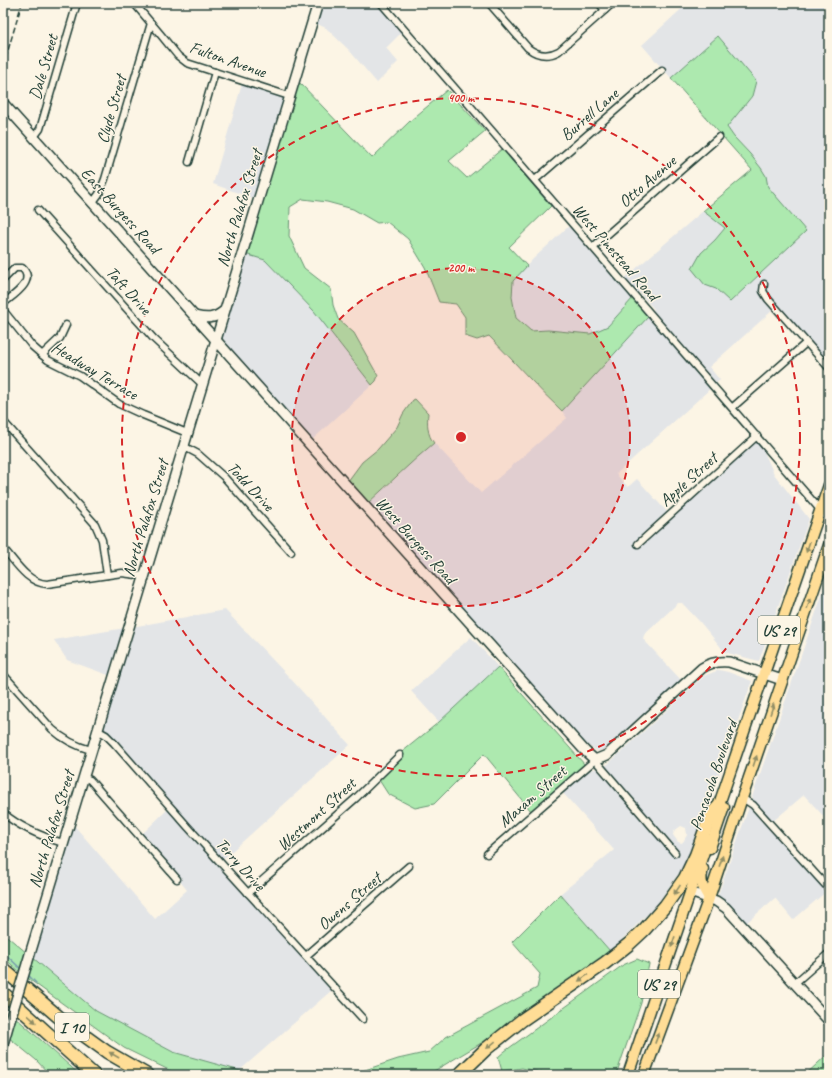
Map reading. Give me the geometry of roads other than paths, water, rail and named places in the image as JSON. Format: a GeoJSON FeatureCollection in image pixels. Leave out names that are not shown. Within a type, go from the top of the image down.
{"type":"FeatureCollection","features":[{"type":"Feature","properties":{"kind":"highway"},"geometry":{"type":"LineString","coordinates":[[459,1075],[482,1053],[522,1020],[613,957],[644,930],[665,906],[685,878],[696,855],[711,814],[721,807]]}},
{"type":"Feature","properties":{"kind":"highway","name":"I 10"},"geometry":{"type":"LineString","coordinates":[[3,969],[60,1018],[107,1052],[147,1075]]}},
{"type":"Feature","properties":{"kind":"highway","name":"I 10"},"geometry":{"type":"LineString","coordinates":[[3,993],[94,1075]]}},
{"type":"Feature","properties":{"kind":"main road","name":"North Palafox Street"},"geometry":{"type":"LineString","coordinates":[[3,1044],[318,3]]}},
{"type":"Feature","properties":{"kind":"main road","name":"East Burgess Road"},"geometry":{"type":"LineString","coordinates":[[3,103],[216,339]]}},
{"type":"Feature","properties":{"kind":"main road"},"geometry":{"type":"LineString","coordinates":[[195,316],[209,318],[218,316],[224,311]]}},
{"type":"Feature","properties":{"kind":"main road","name":"West Burgess Road"},"geometry":{"type":"LineString","coordinates":[[216,339],[409,556],[585,751],[595,760]]}},
{"type":"Feature","properties":{"kind":"main road","name":"Pensacola Boulevard"},"geometry":{"type":"LineString","coordinates":[[628,1075],[690,892],[721,807],[764,674],[829,485]]}},
{"type":"Feature","properties":{"kind":"main road","name":"Pensacola Boulevard"},"geometry":{"type":"LineString","coordinates":[[644,1075],[709,898],[829,545]]}},
{"type":"Feature","properties":{"kind":"main road"},"geometry":{"type":"LineString","coordinates":[[595,760],[608,755],[708,664],[722,661],[730,662],[782,680]]}},
{"type":"Feature","properties":{"kind":"main road"},"geometry":{"type":"LineString","coordinates":[[709,898],[701,885],[700,877],[721,807],[737,813]]}},
{"type":"Feature","properties":{"kind":"main road"},"geometry":{"type":"LineString","coordinates":[[690,892],[709,898],[726,908],[829,1021]]}},
{"type":"Feature","properties":{"kind":"street","name":"Dale Street"},"geometry":{"type":"LineString","coordinates":[[34,137],[40,129],[77,3]]}},
{"type":"Feature","properties":{"kind":"street","name":"Fulton Avenue"},"geometry":{"type":"LineString","coordinates":[[134,3],[178,56],[187,63],[289,96]]}},
{"type":"Feature","properties":{"kind":"street","name":"West Pinestead Road"},"geometry":{"type":"LineString","coordinates":[[382,3],[733,407],[829,520]]}},
{"type":"Feature","properties":{"kind":"street"},"geometry":{"type":"LineString","coordinates":[[489,3],[528,48],[533,52],[543,55],[550,55],[560,51],[613,3]]}},
{"type":"Feature","properties":{"kind":"street"},"geometry":{"type":"LineString","coordinates":[[599,3],[605,10]]}},
{"type":"Feature","properties":{"kind":"street","name":"Clyde Street"},"geometry":{"type":"LineString","coordinates":[[93,202],[99,194],[105,179],[151,23]]}},
{"type":"Feature","properties":{"kind":"street","name":"Burrell Lane"},"geometry":{"type":"LineString","coordinates":[[535,180],[662,70]]}},
{"type":"Feature","properties":{"kind":"street"},"geometry":{"type":"LineString","coordinates":[[189,162],[215,72]]}},
{"type":"Feature","properties":{"kind":"street","name":"Otto Avenue"},"geometry":{"type":"LineString","coordinates":[[593,247],[719,137]]}},
{"type":"Feature","properties":{"kind":"street","name":"Taft Drive"},"geometry":{"type":"LineString","coordinates":[[38,210],[154,339],[202,384]]}},
{"type":"Feature","properties":{"kind":"street"},"geometry":{"type":"LineString","coordinates":[[3,280],[16,268],[22,268],[27,272],[28,276],[26,282],[3,304]]}},
{"type":"Feature","properties":{"kind":"street"},"geometry":{"type":"LineString","coordinates":[[764,284],[763,291],[768,299],[829,368]]}},
{"type":"Feature","properties":{"kind":"street","name":"Headway Terrace"},"geometry":{"type":"LineString","coordinates":[[3,310],[32,346],[48,360],[80,376],[119,404],[187,433]]}},
{"type":"Feature","properties":{"kind":"street"},"geometry":{"type":"LineString","coordinates":[[42,355],[60,338],[66,325]]}},
{"type":"Feature","properties":{"kind":"street"},"geometry":{"type":"LineString","coordinates":[[733,407],[806,343]]}},
{"type":"Feature","properties":{"kind":"street"},"geometry":{"type":"LineString","coordinates":[[3,421],[85,512],[99,531],[108,575]]}},
{"type":"Feature","properties":{"kind":"street","name":"Apple Street"},"geometry":{"type":"LineString","coordinates":[[638,544],[757,436]]}},
{"type":"Feature","properties":{"kind":"street","name":"Todd Drive"},"geometry":{"type":"LineString","coordinates":[[183,446],[198,454],[224,477],[291,552]]}},
{"type":"Feature","properties":{"kind":"street"},"geometry":{"type":"LineString","coordinates":[[3,548],[30,578],[41,584],[122,573],[144,576]]}},
{"type":"Feature","properties":{"kind":"street"},"geometry":{"type":"LineString","coordinates":[[3,674],[52,729],[68,742],[91,750]]}},
{"type":"Feature","properties":{"kind":"street","name":"Terry Drive"},"geometry":{"type":"LineString","coordinates":[[97,730],[106,735],[114,743],[363,1019]]}},
{"type":"Feature","properties":{"kind":"street","name":"Westmont Street"},"geometry":{"type":"LineString","coordinates":[[248,893],[356,798],[400,756]]}},
{"type":"Feature","properties":{"kind":"street","name":"West Burgess Road"},"geometry":{"type":"LineString","coordinates":[[595,760],[675,853]]}},
{"type":"Feature","properties":{"kind":"street","name":"Maxam Street"},"geometry":{"type":"LineString","coordinates":[[487,854],[595,760]]}},
{"type":"Feature","properties":{"kind":"street"},"geometry":{"type":"LineString","coordinates":[[83,777],[90,780],[176,879]]}},
{"type":"Feature","properties":{"kind":"street"},"geometry":{"type":"LineString","coordinates":[[742,798],[753,805],[829,888]]}},
{"type":"Feature","properties":{"kind":"street"},"geometry":{"type":"LineString","coordinates":[[3,812],[21,826],[32,832],[63,842]]}},
{"type":"Feature","properties":{"kind":"street","name":"Owens Street"},"geometry":{"type":"LineString","coordinates":[[306,956],[410,866]]}},
{"type":"Feature","properties":{"kind":"street"},"geometry":{"type":"LineString","coordinates":[[795,984],[829,953]]}},
{"type":"Feature","properties":{"kind":"waterway"},"geometry":{"type":"LineString","coordinates":[[3,952],[21,969]]}},
{"type":"Feature","properties":{"kind":"waterway"},"geometry":{"type":"LineString","coordinates":[[27,974],[36,983]]}},
{"type":"Feature","properties":{"kind":"railway"},"geometry":{"type":"LineString","coordinates":[[3,67],[22,3]]}}]}
